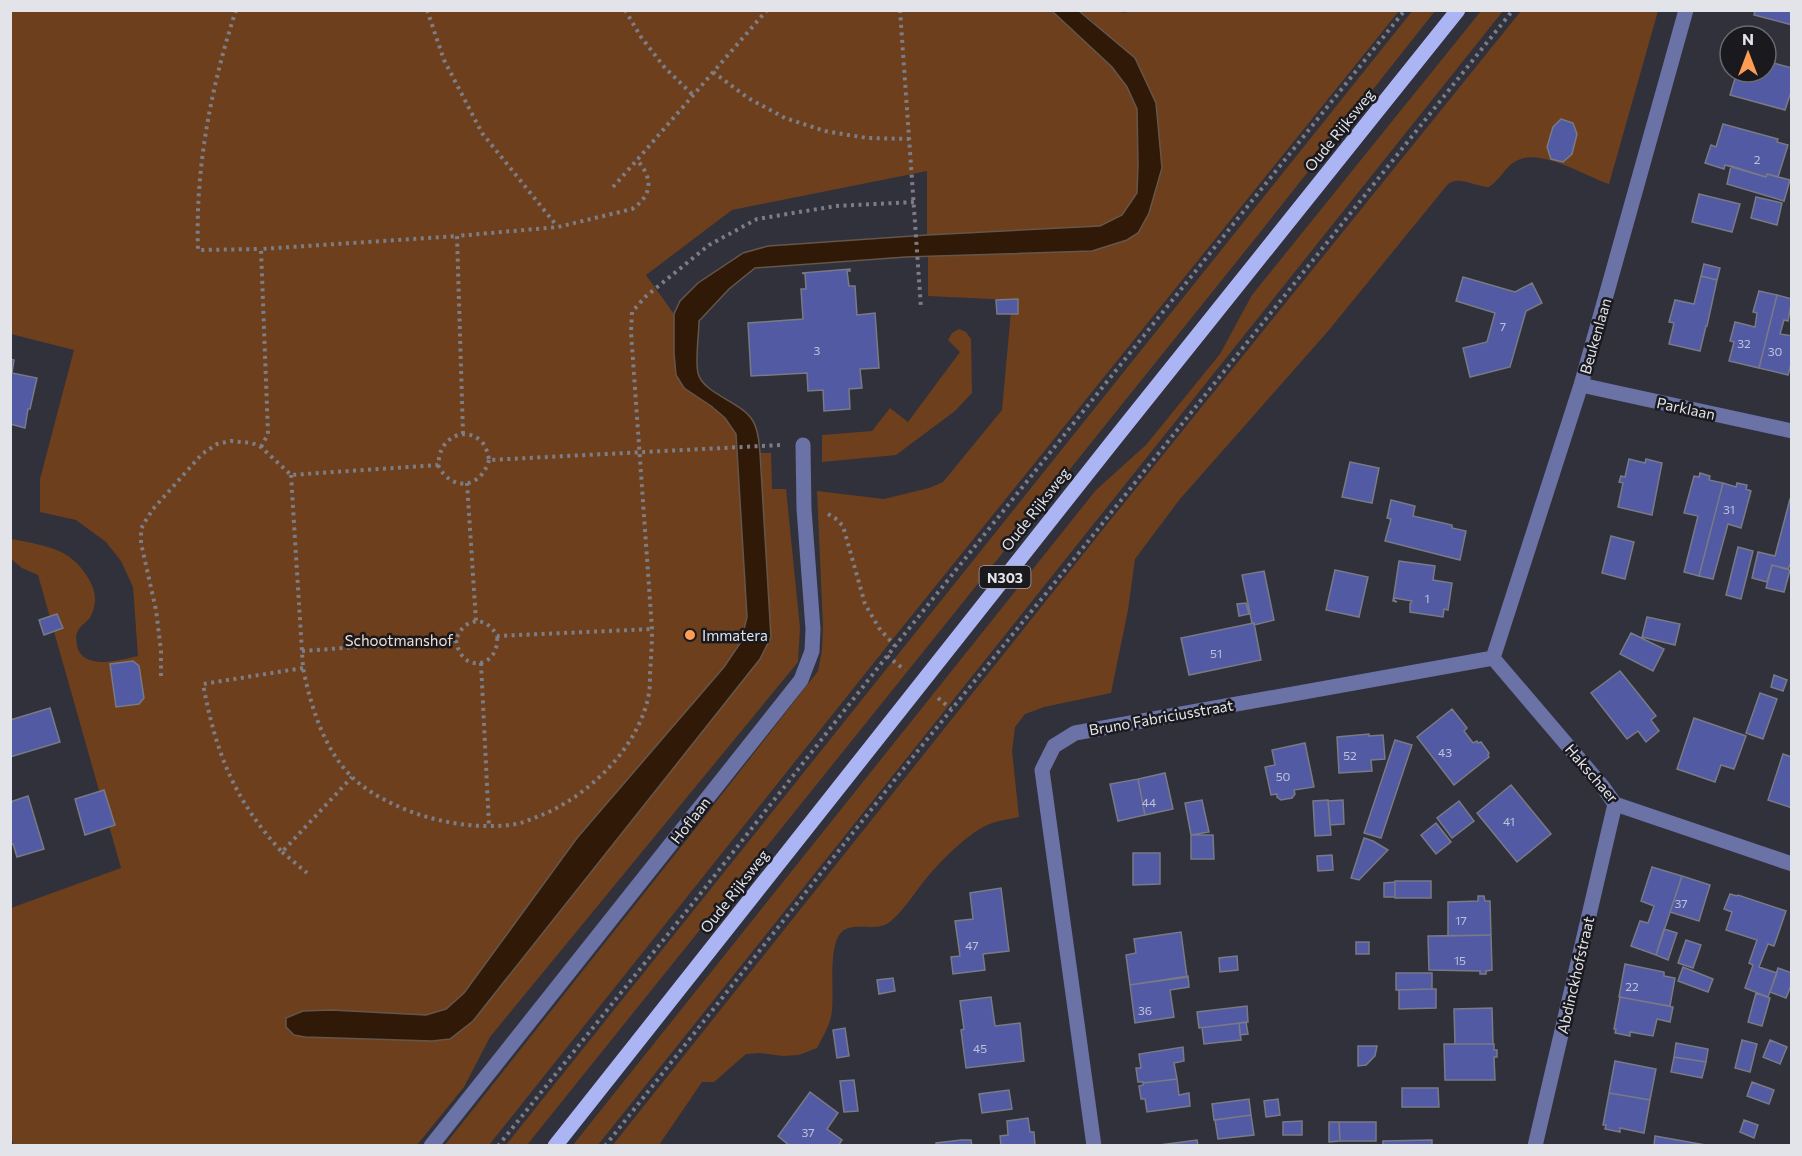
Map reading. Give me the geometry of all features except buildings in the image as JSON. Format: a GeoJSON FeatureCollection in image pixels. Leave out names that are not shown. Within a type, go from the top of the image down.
{"type":"FeatureCollection","features":[{"type":"Feature","properties":{"kind":"main road","name":"Oude Rijksweg"},"geometry":{"type":"LineString","coordinates":[[555,1146],[1113,441],[1458,10]]}},
{"type":"Feature","properties":{"kind":"street","name":"Beukenlaan"},"geometry":{"type":"LineString","coordinates":[[1493,658],[1581,385],[1686,10]]}},
{"type":"Feature","properties":{"kind":"street","name":"Parklaan"},"geometry":{"type":"LineString","coordinates":[[1581,385],[1791,431]]}},
{"type":"Feature","properties":{"kind":"street","name":"Hoflaan"},"geometry":{"type":"LineString","coordinates":[[431,1146],[801,680],[812,651],[813,629],[804,509],[803,445]]}},
{"type":"Feature","properties":{"kind":"street","name":"Hakschaer"},"geometry":{"type":"LineString","coordinates":[[1493,658],[1616,804],[1791,864]]}},
{"type":"Feature","properties":{"kind":"street","name":"Bruno Fabriciusstraat"},"geometry":{"type":"LineString","coordinates":[[1094,1146],[1042,770],[1054,746],[1075,732],[1493,658]]}},
{"type":"Feature","properties":{"kind":"street","name":"Abdinckhofstraat"},"geometry":{"type":"LineString","coordinates":[[1535,1146],[1616,804]]}},
{"type":"Feature","properties":{"kind":"path"},"geometry":{"type":"LineString","coordinates":[[236,10],[225,44],[203,146],[197,215],[198,250],[261,249],[558,227],[632,209],[638,204],[648,190],[649,179],[645,169],[637,160]]}},
{"type":"Feature","properties":{"kind":"path"},"geometry":{"type":"LineString","coordinates":[[427,10],[444,60],[482,133],[558,227]]}},
{"type":"Feature","properties":{"kind":"path"},"geometry":{"type":"LineString","coordinates":[[625,10],[640,37],[665,68],[693,94]]}},
{"type":"Feature","properties":{"kind":"path"},"geometry":{"type":"LineString","coordinates":[[613,187],[767,10]]}},
{"type":"Feature","properties":{"kind":"path"},"geometry":{"type":"LineString","coordinates":[[900,10],[921,308]]}},
{"type":"Feature","properties":{"kind":"path"},"geometry":{"type":"LineString","coordinates":[[498,1146],[1405,10]]}},
{"type":"Feature","properties":{"kind":"path"},"geometry":{"type":"LineString","coordinates":[[605,1146],[909,762],[1078,555],[1513,10]]}},
{"type":"Feature","properties":{"kind":"path"},"geometry":{"type":"LineString","coordinates":[[713,72],[748,98],[785,118],[825,131],[867,138],[909,139]]}},
{"type":"Feature","properties":{"kind":"path"},"geometry":{"type":"LineString","coordinates":[[161,676],[161,651],[156,610],[141,543],[141,529],[153,509],[202,454],[217,444],[231,441],[252,443],[261,447],[291,475],[303,668],[309,698],[320,727],[334,753],[352,777],[369,791],[412,814],[465,826],[517,824],[544,814],[570,800],[612,765],[630,739],[649,693],[653,652],[652,629],[631,332],[632,312],[645,297],[709,245],[757,219],[836,206],[914,202]]}},
{"type":"Feature","properties":{"kind":"path"},"geometry":{"type":"LineString","coordinates":[[458,236],[463,434]]}},
{"type":"Feature","properties":{"kind":"path"},"geometry":{"type":"LineString","coordinates":[[261,249],[268,434],[261,447]]}},
{"type":"Feature","properties":{"kind":"path"},"geometry":{"type":"LineString","coordinates":[[463,434],[482,442],[489,460],[483,476],[467,483],[458,483],[445,476],[438,465],[441,451],[446,443],[451,438],[463,434]]}},
{"type":"Feature","properties":{"kind":"path"},"geometry":{"type":"LineString","coordinates":[[489,460],[781,445]]}},
{"type":"Feature","properties":{"kind":"path"},"geometry":{"type":"LineString","coordinates":[[291,475],[438,465]]}},
{"type":"Feature","properties":{"kind":"path"},"geometry":{"type":"LineString","coordinates":[[467,483],[476,621]]}},
{"type":"Feature","properties":{"kind":"path"},"geometry":{"type":"LineString","coordinates":[[804,509],[824,512],[843,526],[865,604],[879,628],[895,646]]}},
{"type":"Feature","properties":{"kind":"path"},"geometry":{"type":"LineString","coordinates":[[476,621],[492,627],[498,644],[493,656],[481,663],[474,663],[462,657],[457,651],[456,640],[462,628],[476,621]]}},
{"type":"Feature","properties":{"kind":"path"},"geometry":{"type":"LineString","coordinates":[[497,636],[652,629]]}},
{"type":"Feature","properties":{"kind":"path"},"geometry":{"type":"LineString","coordinates":[[302,651],[456,640]]}},
{"type":"Feature","properties":{"kind":"path"},"geometry":{"type":"LineString","coordinates":[[481,663],[489,826]]}},
{"type":"Feature","properties":{"kind":"path"},"geometry":{"type":"LineString","coordinates":[[303,668],[203,684],[209,716],[219,749],[244,804],[261,829],[282,852],[307,873]]}},
{"type":"Feature","properties":{"kind":"path"},"geometry":{"type":"LineString","coordinates":[[282,852],[352,777]]}},
{"type":"Feature","properties":{"kind":"green space"},"geometry":{"type":"Polygon","coordinates":[[[1142,10],[1399,11],[489,1145],[444,1146],[818,671],[823,627],[817,491],[884,499],[929,488],[943,482],[1002,410],[1012,300],[928,296],[928,256],[1092,251],[1127,240],[1138,233],[1149,213],[1162,168],[1156,103],[1093,21],[1079,11],[1121,11],[1122,13],[1142,10]]]}},
{"type":"Feature","properties":{"kind":"green space"},"geometry":{"type":"Polygon","coordinates":[[[1413,10],[1435,11],[1258,235],[527,1145],[506,1145],[1413,10]]]}},
{"type":"Feature","properties":{"kind":"green space","name":"Schootmanshof"},"geometry":{"type":"Polygon","coordinates":[[[10,11],[1052,11],[1112,67],[1127,87],[1137,109],[1137,193],[1122,215],[1100,226],[927,235],[927,171],[732,210],[646,275],[674,314],[674,353],[711,406],[725,418],[736,434],[747,617],[741,642],[725,667],[577,838],[464,993],[446,1009],[426,1015],[331,1010],[305,1037],[432,1041],[450,1039],[473,1021],[760,659],[771,637],[760,453],[771,453],[772,489],[786,489],[800,628],[798,662],[490,1037],[464,1087],[417,1145],[14,1145],[10,1135],[11,908],[121,868],[38,575],[22,568],[11,559],[11,539],[40,545],[62,553],[73,560],[87,576],[93,588],[95,603],[90,618],[81,626],[76,637],[81,654],[87,659],[103,662],[138,656],[133,587],[121,561],[106,542],[76,520],[40,512],[40,479],[74,350],[11,334],[10,11]]]}},
{"type":"Feature","properties":{"kind":"green space"},"geometry":{"type":"Polygon","coordinates":[[[1481,11],[1503,11],[598,1145],[573,1145],[1096,490],[1146,445],[1220,354],[1252,295],[1481,11]]]}},
{"type":"Feature","properties":{"kind":"green space"},"geometry":{"type":"Polygon","coordinates":[[[1521,11],[1658,11],[1609,184],[1550,160],[1526,158],[1516,161],[1489,187],[1462,181],[1448,184],[1329,330],[1180,499],[1135,559],[1128,610],[1111,693],[1044,707],[1025,714],[1015,727],[1012,751],[1019,817],[992,823],[966,838],[935,868],[901,910],[885,925],[848,928],[843,931],[835,944],[831,1015],[817,1048],[799,1055],[746,1054],[714,1082],[702,1082],[659,1145],[612,1146],[1100,533],[1521,11]]]}},
{"type":"Feature","properties":{"kind":"green space"},"geometry":{"type":"Polygon","coordinates":[[[959,329],[966,332],[971,339],[972,393],[955,411],[896,455],[822,462],[822,435],[872,431],[890,408],[908,422],[960,352],[948,340],[952,333],[959,329]]]}},
{"type":"Feature","properties":{"kind":"shaded area"},"geometry":{"type":"Polygon","coordinates":[[[1052,11],[1079,11],[1135,58],[1156,103],[1162,168],[1149,213],[1138,233],[1127,240],[1092,251],[906,257],[755,268],[729,289],[699,321],[697,368],[701,380],[707,387],[747,414],[758,433],[771,637],[760,659],[473,1021],[450,1039],[432,1041],[294,1035],[286,1027],[286,1018],[303,1011],[331,1010],[426,1015],[446,1009],[464,993],[577,838],[724,667],[741,642],[747,617],[736,434],[725,418],[684,388],[676,375],[674,314],[680,301],[698,283],[743,253],[768,246],[1100,226],[1122,215],[1137,193],[1137,109],[1127,87],[1112,67],[1052,11]]]}},
{"type":"Feature","properties":{"kind":"place","name":"Immatera"},"geometry":{"type":"Point","coordinates":[690,635]}}]}
